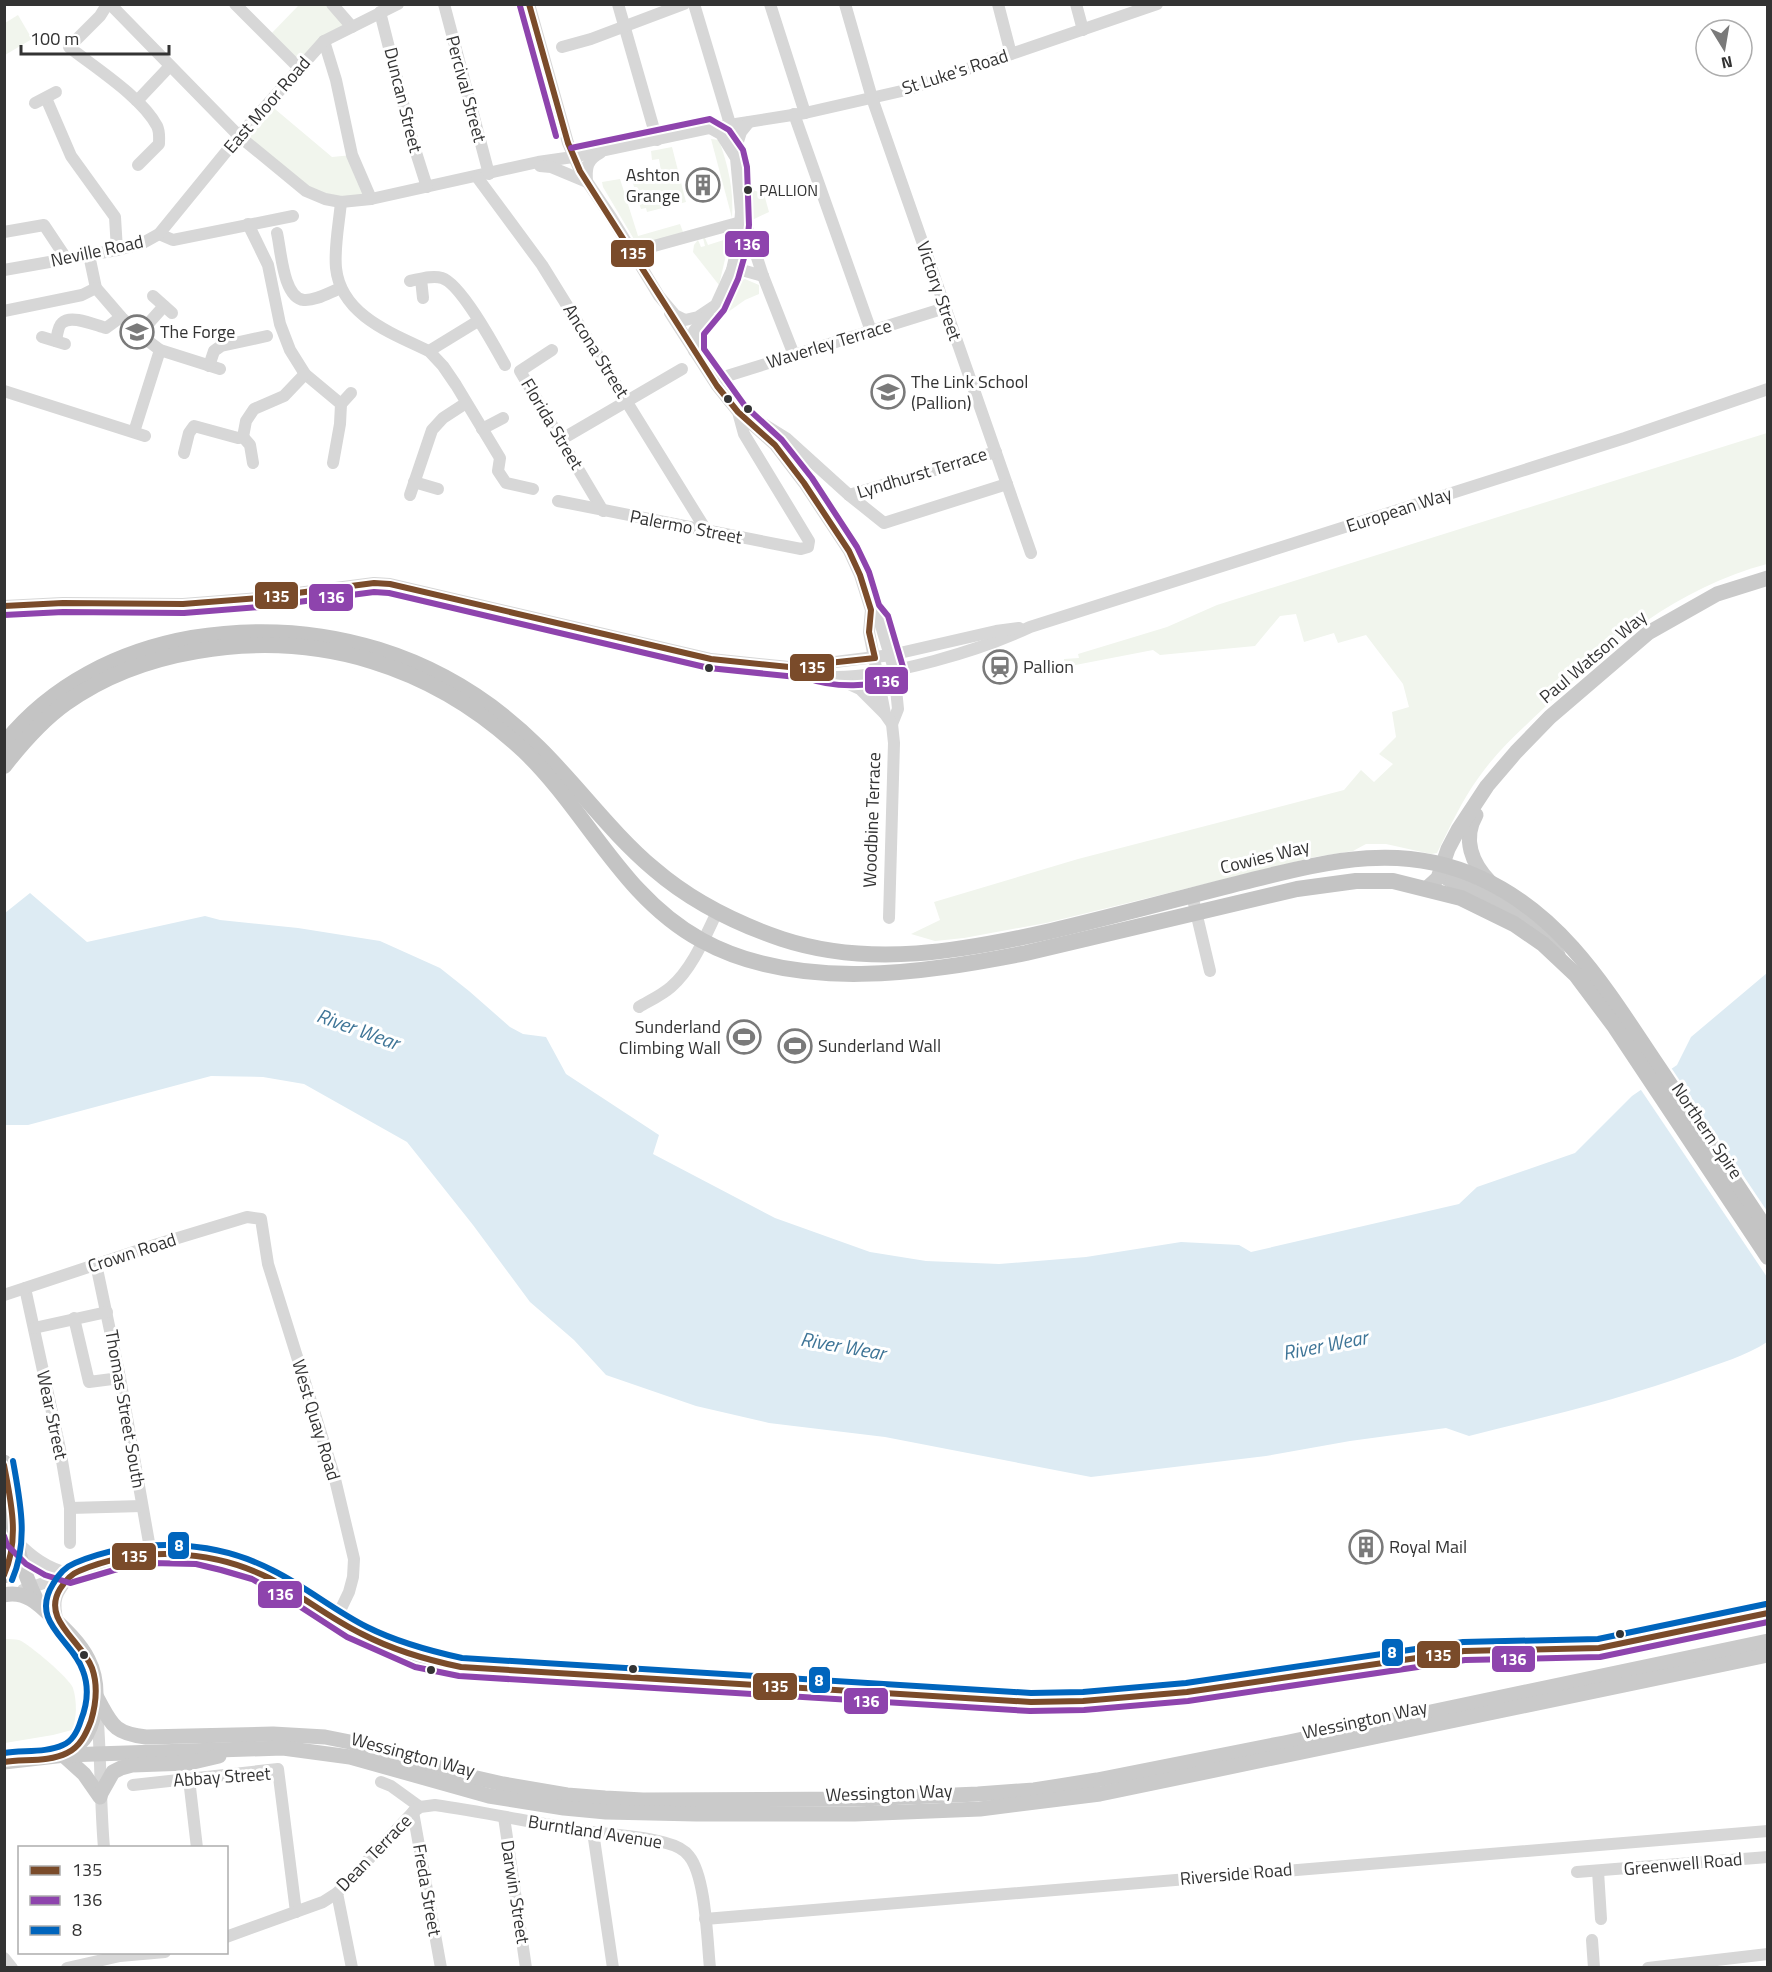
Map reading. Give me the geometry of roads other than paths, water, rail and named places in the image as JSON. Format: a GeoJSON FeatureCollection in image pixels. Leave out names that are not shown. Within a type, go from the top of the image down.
{"type":"FeatureCollection","features":[{"type":"Feature","properties":{"kind":"highway","name":"Cowies Way"},"geometry":{"type":"LineString","coordinates":[[4,744],[28,717],[69,684],[94,670],[151,648],[178,641],[244,632],[278,632],[343,639],[385,651],[412,662],[464,688],[485,702],[536,744],[624,841],[652,868],[717,912],[748,927],[801,945],[856,954],[902,955],[966,949],[1100,920],[1328,861],[1353,858],[1398,858],[1442,864],[1463,871],[1512,894],[1533,908],[1553,926],[1590,970],[1620,1023]]}},
{"type":"Feature","properties":{"kind":"highway"},"geometry":{"type":"LineString","coordinates":[[4,766],[21,744],[64,704],[114,675],[180,654],[247,645],[302,646],[352,654],[381,663],[412,675],[474,710],[501,730],[527,754],[554,784],[607,854],[644,896],[686,931],[702,941],[779,968],[814,972],[891,972],[982,962],[1297,890],[1356,881],[1393,881],[1461,898],[1514,924],[1543,944],[1563,962],[1620,1023]]}},
{"type":"Feature","properties":{"kind":"highway","name":"Northern Spire"},"geometry":{"type":"LineString","coordinates":[[1620,1023],[1767,1232]]}},
{"type":"Feature","properties":{"kind":"highway","name":"Northern Spire"},"geometry":{"type":"LineString","coordinates":[[1620,1023],[1767,1257]]}},
{"type":"Feature","properties":{"kind":"main road","name":"Paul Watson Way"},"geometry":{"type":"LineString","coordinates":[[1427,888],[1438,878],[1458,830],[1494,777],[1550,717],[1648,633],[1717,594],[1767,578]]}},
{"type":"Feature","properties":{"kind":"main road","name":"Paul Watson Way"},"geometry":{"type":"LineString","coordinates":[[1491,883],[1478,869],[1470,850],[1468,833],[1494,777]]}},
{"type":"Feature","properties":{"kind":"main road"},"geometry":{"type":"LineString","coordinates":[[1442,864],[1448,879],[1499,901],[1531,923],[1547,936],[1563,962]]}},
{"type":"Feature","properties":{"kind":"main road"},"geometry":{"type":"LineString","coordinates":[[4,1462],[14,1539],[38,1604]]}},
{"type":"Feature","properties":{"kind":"main road"},"geometry":{"type":"LineString","coordinates":[[4,1576],[10,1564],[14,1539]]}},
{"type":"Feature","properties":{"kind":"main road"},"geometry":{"type":"LineString","coordinates":[[8,1594],[26,1595],[38,1604],[81,1648],[89,1660],[94,1673],[96,1696],[86,1736],[78,1746],[64,1755],[84,1774],[100,1796],[112,1772],[121,1768],[189,1763],[213,1758],[241,1748]]}},
{"type":"Feature","properties":{"kind":"main road","name":"Wessington Way"},"geometry":{"type":"LineString","coordinates":[[96,1696],[117,1730],[132,1735],[146,1737],[273,1734],[325,1737],[468,1776],[567,1795],[644,1800],[860,1799],[1034,1790],[1097,1780],[1767,1641]]}},
{"type":"Feature","properties":{"kind":"main road","name":"Wessington Way"},"geometry":{"type":"LineString","coordinates":[[4,1762],[64,1755],[283,1748],[350,1757],[489,1796],[606,1812],[855,1814],[980,1809],[1100,1794],[1767,1655]]}},
{"type":"Feature","properties":{"kind":"street"},"geometry":{"type":"LineString","coordinates":[[235,4],[300,69]]}},
{"type":"Feature","properties":{"kind":"street"},"geometry":{"type":"LineString","coordinates":[[332,4],[352,27]]}},
{"type":"Feature","properties":{"kind":"street","name":"East Moor Road"},"geometry":{"type":"LineString","coordinates":[[159,234],[238,136],[324,41],[398,4]]}},
{"type":"Feature","properties":{"kind":"street","name":"Percival Street"},"geometry":{"type":"LineString","coordinates":[[444,4],[483,176]]}},
{"type":"Feature","properties":{"kind":"street"},"geometry":{"type":"LineString","coordinates":[[529,4],[573,157],[587,182],[714,380],[738,412],[775,446],[804,483],[849,551],[860,574],[871,610]]}},
{"type":"Feature","properties":{"kind":"street"},"geometry":{"type":"LineString","coordinates":[[618,4],[657,140]]}},
{"type":"Feature","properties":{"kind":"street"},"geometry":{"type":"LineString","coordinates":[[562,47],[684,4]]}},
{"type":"Feature","properties":{"kind":"street"},"geometry":{"type":"LineString","coordinates":[[694,4],[730,124]]}},
{"type":"Feature","properties":{"kind":"street"},"geometry":{"type":"LineString","coordinates":[[770,4],[800,114],[871,331]]}},
{"type":"Feature","properties":{"kind":"street","name":"Victory Street"},"geometry":{"type":"LineString","coordinates":[[845,4],[872,98],[1031,553]]}},
{"type":"Feature","properties":{"kind":"street"},"geometry":{"type":"LineString","coordinates":[[998,4],[1011,54]]}},
{"type":"Feature","properties":{"kind":"street"},"geometry":{"type":"LineString","coordinates":[[1076,4],[1083,30]]}},
{"type":"Feature","properties":{"kind":"street","name":"St Luke's Road"},"geometry":{"type":"LineString","coordinates":[[573,157],[730,124],[800,114],[906,90],[1157,4]]}},
{"type":"Feature","properties":{"kind":"street"},"geometry":{"type":"LineString","coordinates":[[138,165],[159,144],[160,136],[157,126],[137,100],[69,47],[108,6],[238,136],[306,191],[325,199],[341,202],[371,199],[573,157]]}},
{"type":"Feature","properties":{"kind":"street","name":"Duncan Street"},"geometry":{"type":"LineString","coordinates":[[380,12],[412,143],[427,187]]}},
{"type":"Feature","properties":{"kind":"street"},"geometry":{"type":"LineString","coordinates":[[324,41],[336,80],[352,154],[371,199]]}},
{"type":"Feature","properties":{"kind":"street"},"geometry":{"type":"LineString","coordinates":[[137,100],[170,66]]}},
{"type":"Feature","properties":{"kind":"street"},"geometry":{"type":"LineString","coordinates":[[46,98],[71,156],[116,217],[117,250]]}},
{"type":"Feature","properties":{"kind":"street"},"geometry":{"type":"LineString","coordinates":[[734,154],[741,132],[749,122]]}},
{"type":"Feature","properties":{"kind":"street"},"geometry":{"type":"LineString","coordinates":[[694,352],[694,331],[716,305],[732,270],[741,217],[736,159],[721,134],[710,128]]}},
{"type":"Feature","properties":{"kind":"street"},"geometry":{"type":"LineString","coordinates":[[566,134],[574,145],[581,149],[606,150]]}},
{"type":"Feature","properties":{"kind":"street"},"geometry":{"type":"LineString","coordinates":[[545,161],[558,153],[566,134]]}},
{"type":"Feature","properties":{"kind":"street"},"geometry":{"type":"LineString","coordinates":[[587,182],[589,161],[606,150]]}},
{"type":"Feature","properties":{"kind":"street"},"geometry":{"type":"LineString","coordinates":[[524,166],[551,167],[587,182]]}},
{"type":"Feature","properties":{"kind":"street","name":"Ancona Street"},"geometry":{"type":"LineString","coordinates":[[483,176],[542,265],[706,530]]}},
{"type":"Feature","properties":{"kind":"street"},"geometry":{"type":"LineString","coordinates":[[341,202],[336,260],[340,288],[351,305],[363,316],[429,351],[443,366],[500,458],[498,471],[506,483],[533,489]]}},
{"type":"Feature","properties":{"kind":"street","name":"Neville Road"},"geometry":{"type":"LineString","coordinates":[[4,270],[117,250],[141,244],[159,234],[173,240],[292,216]]}},
{"type":"Feature","properties":{"kind":"street"},"geometry":{"type":"LineString","coordinates":[[632,252],[741,217]]}},
{"type":"Feature","properties":{"kind":"street"},"geometry":{"type":"LineString","coordinates":[[741,217],[794,355]]}},
{"type":"Feature","properties":{"kind":"street"},"geometry":{"type":"LineString","coordinates":[[248,224],[268,265],[285,340],[305,374],[341,404]]}},
{"type":"Feature","properties":{"kind":"street"},"geometry":{"type":"LineString","coordinates":[[4,232],[44,225],[66,258]]}},
{"type":"Feature","properties":{"kind":"street"},"geometry":{"type":"LineString","coordinates":[[277,233],[287,282],[292,294],[297,298],[310,300],[340,288]]}},
{"type":"Feature","properties":{"kind":"street"},"geometry":{"type":"LineString","coordinates":[[88,255],[96,288],[121,317],[160,350],[214,368],[214,351],[221,346],[267,336]]}},
{"type":"Feature","properties":{"kind":"street"},"geometry":{"type":"LineString","coordinates":[[732,270],[738,269],[763,276]]}},
{"type":"Feature","properties":{"kind":"street"},"geometry":{"type":"LineString","coordinates":[[423,298],[415,280],[434,277],[449,282],[457,290],[506,365]]}},
{"type":"Feature","properties":{"kind":"street"},"geometry":{"type":"LineString","coordinates":[[4,311],[82,295],[96,288]]}},
{"type":"Feature","properties":{"kind":"street"},"geometry":{"type":"LineString","coordinates":[[139,334],[168,309],[153,296]]}},
{"type":"Feature","properties":{"kind":"street"},"geometry":{"type":"LineString","coordinates":[[659,296],[675,315],[685,320],[698,317],[716,305]]}},
{"type":"Feature","properties":{"kind":"street","name":"Waverley Terrace"},"geometry":{"type":"LineString","coordinates":[[714,380],[945,308]]}},
{"type":"Feature","properties":{"kind":"street"},"geometry":{"type":"LineString","coordinates":[[42,337],[61,343],[60,325],[63,322],[74,320],[106,328],[121,317]]}},
{"type":"Feature","properties":{"kind":"street"},"geometry":{"type":"LineString","coordinates":[[429,351],[478,321]]}},
{"type":"Feature","properties":{"kind":"street"},"geometry":{"type":"LineString","coordinates":[[4,391],[139,434],[160,350]]}},
{"type":"Feature","properties":{"kind":"street","name":"Florida Street"},"geometry":{"type":"LineString","coordinates":[[552,350],[520,371],[603,511]]}},
{"type":"Feature","properties":{"kind":"street"},"geometry":{"type":"LineString","coordinates":[[562,439],[682,369]]}},
{"type":"Feature","properties":{"kind":"street"},"geometry":{"type":"LineString","coordinates":[[243,437],[246,421],[254,409],[284,396],[305,374]]}},
{"type":"Feature","properties":{"kind":"street","name":"European Way"},"geometry":{"type":"LineString","coordinates":[[834,677],[915,665],[1012,636],[1030,627],[1625,438],[1767,389]]}},
{"type":"Feature","properties":{"kind":"street"},"geometry":{"type":"LineString","coordinates":[[333,463],[341,404],[351,393]]}},
{"type":"Feature","properties":{"kind":"street"},"geometry":{"type":"LineString","coordinates":[[410,495],[432,430],[443,418],[466,403]]}},
{"type":"Feature","properties":{"kind":"street","name":"Palermo Street"},"geometry":{"type":"LineString","coordinates":[[558,501],[801,549],[808,547],[809,541],[744,434],[738,412]]}},
{"type":"Feature","properties":{"kind":"street"},"geometry":{"type":"LineString","coordinates":[[482,429],[502,418]]}},
{"type":"Feature","properties":{"kind":"street"},"geometry":{"type":"LineString","coordinates":[[754,426],[765,424],[786,438],[884,523],[1007,484]]}},
{"type":"Feature","properties":{"kind":"street"},"geometry":{"type":"LineString","coordinates":[[184,453],[189,433],[194,426],[238,438],[243,437]]}},
{"type":"Feature","properties":{"kind":"street"},"geometry":{"type":"LineString","coordinates":[[243,437],[250,445],[253,463]]}},
{"type":"Feature","properties":{"kind":"street","name":"Lyndhurst Terrace"},"geometry":{"type":"LineString","coordinates":[[849,495],[996,452]]}},
{"type":"Feature","properties":{"kind":"street"},"geometry":{"type":"LineString","coordinates":[[414,482],[438,489]]}},
{"type":"Feature","properties":{"kind":"street"},"geometry":{"type":"LineString","coordinates":[[4,606],[63,603],[183,604],[259,598],[374,583],[390,584],[711,659],[809,669],[860,689],[888,719]]}},
{"type":"Feature","properties":{"kind":"street","name":"Woodbine Terrace"},"geometry":{"type":"LineString","coordinates":[[871,610],[879,619],[891,655],[897,686],[898,709],[888,719]]}},
{"type":"Feature","properties":{"kind":"street","name":"Woodbine Terrace"},"geometry":{"type":"LineString","coordinates":[[871,610],[869,632],[894,743],[889,918]]}},
{"type":"Feature","properties":{"kind":"street","name":"European Way"},"geometry":{"type":"LineString","coordinates":[[809,669],[819,664],[875,658],[996,631],[1030,627]]}},
{"type":"Feature","properties":{"kind":"street"},"geometry":{"type":"LineString","coordinates":[[897,686],[902,677],[915,665]]}},
{"type":"Feature","properties":{"kind":"street"},"geometry":{"type":"LineString","coordinates":[[1192,895],[1210,971]]}},
{"type":"Feature","properties":{"kind":"street"},"geometry":{"type":"LineString","coordinates":[[639,1006],[678,981],[717,912]]}},
{"type":"Feature","properties":{"kind":"street","name":"Crown Road"},"geometry":{"type":"LineString","coordinates":[[4,1295],[248,1217],[261,1219]]}},
{"type":"Feature","properties":{"kind":"street","name":"West Quay Road"},"geometry":{"type":"LineString","coordinates":[[261,1219],[268,1264],[334,1475],[354,1560],[349,1592],[336,1619]]}},
{"type":"Feature","properties":{"kind":"street","name":"Thomas Street South"},"geometry":{"type":"LineString","coordinates":[[96,1264],[120,1378],[150,1554]]}},
{"type":"Feature","properties":{"kind":"street","name":"Wear Street"},"geometry":{"type":"LineString","coordinates":[[25,1288],[60,1449],[70,1508],[70,1543]]}},
{"type":"Feature","properties":{"kind":"street"},"geometry":{"type":"LineString","coordinates":[[34,1328],[107,1312]]}},
{"type":"Feature","properties":{"kind":"street"},"geometry":{"type":"LineString","coordinates":[[74,1318],[88,1382],[120,1378]]}},
{"type":"Feature","properties":{"kind":"street"},"geometry":{"type":"LineString","coordinates":[[70,1508],[142,1506]]}},
{"type":"Feature","properties":{"kind":"street"},"geometry":{"type":"LineString","coordinates":[[14,1539],[32,1557],[48,1567],[72,1574]]}},
{"type":"Feature","properties":{"kind":"street"},"geometry":{"type":"LineString","coordinates":[[8,1594],[119,1559],[150,1554],[197,1555],[255,1571],[298,1594],[351,1629],[418,1658],[461,1667],[1031,1702],[1106,1700],[1250,1684],[1447,1653],[1498,1648],[1553,1650],[1601,1648],[1767,1613]]}},
{"type":"Feature","properties":{"kind":"street"},"geometry":{"type":"LineString","coordinates":[[58,1623],[55,1600],[58,1591],[72,1574]]}},
{"type":"Feature","properties":{"kind":"street"},"geometry":{"type":"LineString","coordinates":[[96,1696],[101,1754],[100,1796],[104,1846]]}},
{"type":"Feature","properties":{"kind":"street","name":"Abbay Street"},"geometry":{"type":"LineString","coordinates":[[133,1785],[278,1769],[296,1912]]}},
{"type":"Feature","properties":{"kind":"street"},"geometry":{"type":"LineString","coordinates":[[189,1779],[197,1846]]}},
{"type":"Feature","properties":{"kind":"street"},"geometry":{"type":"LineString","coordinates":[[381,1782],[391,1786],[417,1809]]}},
{"type":"Feature","properties":{"kind":"street","name":"Burntland Avenue"},"geometry":{"type":"LineString","coordinates":[[417,1809],[435,1805],[665,1842],[681,1849],[690,1856],[702,1893],[710,1968]]}},
{"type":"Feature","properties":{"kind":"street","name":"Dean Terrace"},"geometry":{"type":"LineString","coordinates":[[228,1936],[323,1902],[338,1893],[417,1809]]}},
{"type":"Feature","properties":{"kind":"street","name":"Freda Street"},"geometry":{"type":"LineString","coordinates":[[417,1809],[441,1968]]}},
{"type":"Feature","properties":{"kind":"street","name":"Darwin Street"},"geometry":{"type":"LineString","coordinates":[[504,1816],[526,1968]]}},
{"type":"Feature","properties":{"kind":"street","name":"Riverside Road"},"geometry":{"type":"LineString","coordinates":[[705,1919],[1767,1831]]}},
{"type":"Feature","properties":{"kind":"street"},"geometry":{"type":"LineString","coordinates":[[593,1832],[613,1968]]}},
{"type":"Feature","properties":{"kind":"street","name":"Greenwell Road"},"geometry":{"type":"LineString","coordinates":[[1578,1872],[1767,1857]]}},
{"type":"Feature","properties":{"kind":"street","name":"Greenwell Road"},"geometry":{"type":"LineString","coordinates":[[1598,1871],[1601,1918]]}},
{"type":"Feature","properties":{"kind":"street"},"geometry":{"type":"LineString","coordinates":[[338,1893],[352,1968]]}},
{"type":"Feature","properties":{"kind":"street"},"geometry":{"type":"LineString","coordinates":[[1592,1940],[1594,1968]]}},
{"type":"Feature","properties":{"kind":"street"},"geometry":{"type":"LineString","coordinates":[[67,1968],[158,1954]]}},
{"type":"Feature","properties":{"kind":"street"},"geometry":{"type":"LineString","coordinates":[[1648,1968],[1767,1954]]}},
{"type":"Feature","properties":{"kind":"street"},"geometry":{"type":"LineString","coordinates":[[4,1958],[12,1968]]}},
{"type":"Feature","properties":{"kind":"water","name":"River Wear"},"geometry":{"type":"Polygon","coordinates":[[[30,893],[87,942],[205,916],[220,920],[298,928],[380,941],[440,968],[510,1027],[523,1034],[546,1037],[566,1074],[659,1135],[653,1154],[775,1218],[870,1252],[926,1261],[999,1264],[1086,1257],[1181,1242],[1239,1245],[1251,1252],[1459,1204],[1477,1187],[1575,1153],[1632,1096],[1677,1065],[1691,1037],[1767,973],[1767,1342],[1733,1359],[1640,1391],[1469,1436],[1446,1428],[1350,1441],[1266,1456],[1091,1477],[885,1437],[769,1423],[696,1406],[606,1375],[574,1340],[530,1302],[407,1142],[304,1084],[263,1077],[211,1076],[28,1125],[5,1125],[5,913],[30,893]]]}},
{"type":"Feature","properties":{"kind":"place","name":"Ashton Grange"},"geometry":{"type":"Point","coordinates":[703,185]}},
{"type":"Feature","properties":{"kind":"place","name":"PALLION"},"geometry":{"type":"Point","coordinates":[748,190]}},
{"type":"Feature","properties":{"kind":"place","name":"The Forge"},"geometry":{"type":"Point","coordinates":[137,332]}},
{"type":"Feature","properties":{"kind":"place","name":"The Link School (Pallion)"},"geometry":{"type":"Point","coordinates":[888,392]}},
{"type":"Feature","properties":{"kind":"place","name":"Pallion"},"geometry":{"type":"Point","coordinates":[1000,667]}},
{"type":"Feature","properties":{"kind":"place","name":"Sunderland Climbing Wall"},"geometry":{"type":"Point","coordinates":[744,1037]}},
{"type":"Feature","properties":{"kind":"place","name":"Sunderland Wall"},"geometry":{"type":"Point","coordinates":[795,1046]}},
{"type":"Feature","properties":{"kind":"place","name":"Royal Mail"},"geometry":{"type":"Point","coordinates":[1366,1547]}}]}
